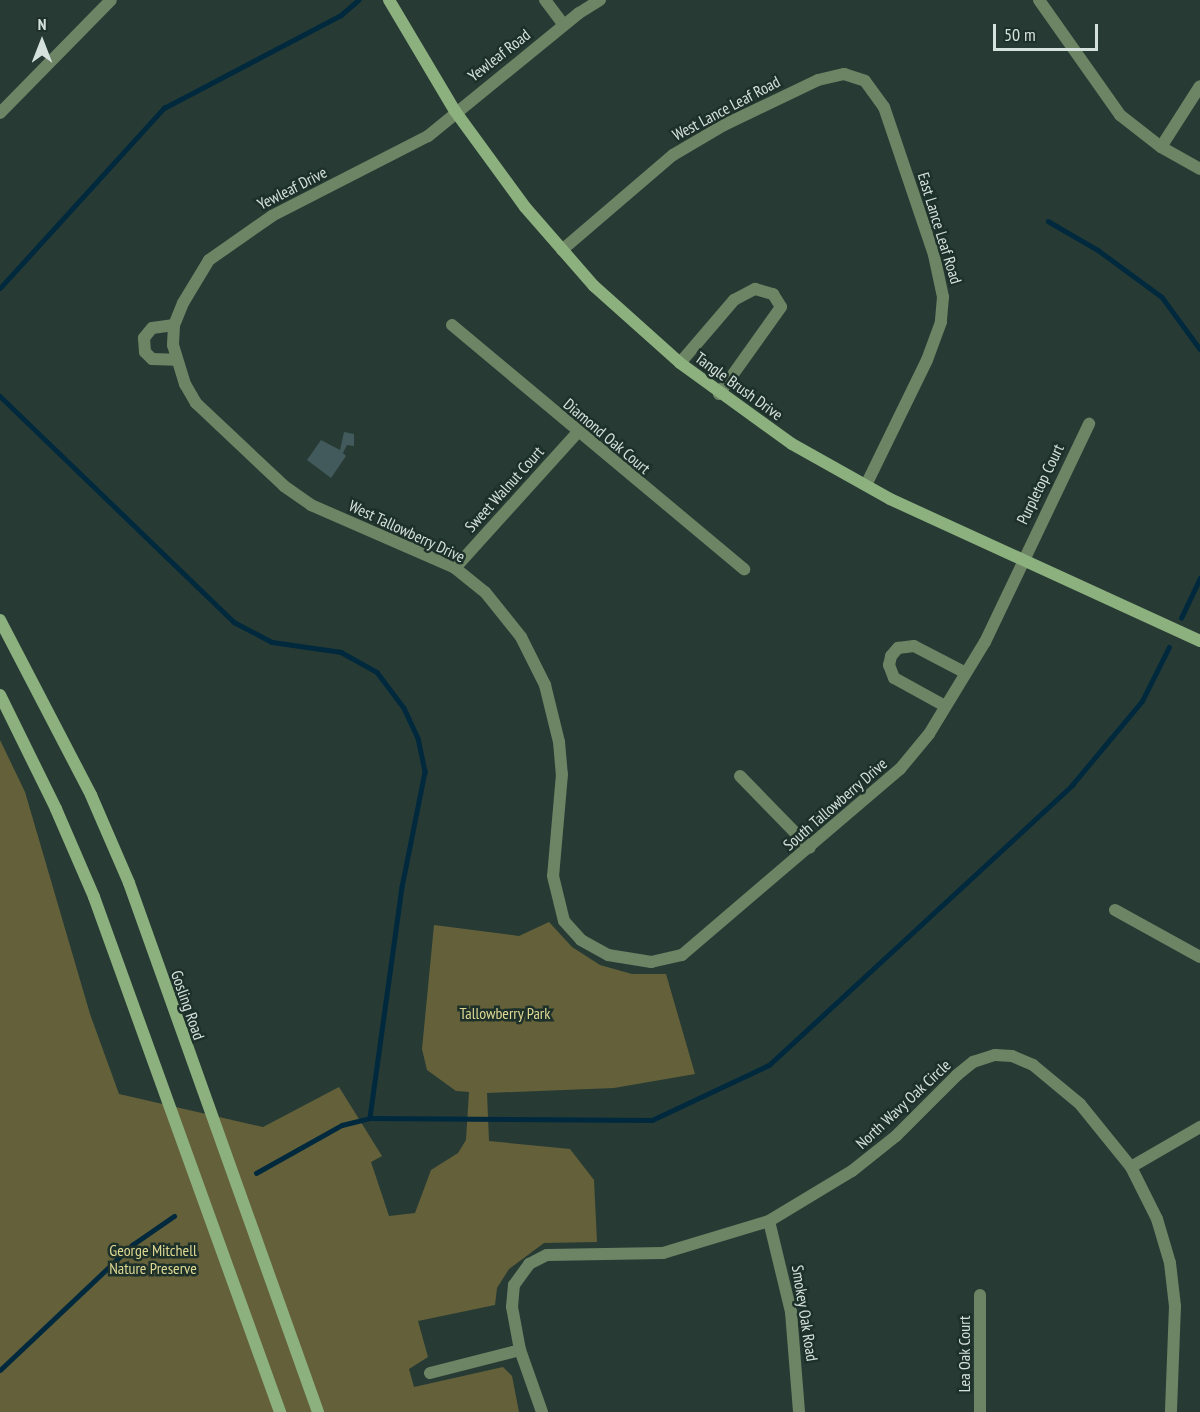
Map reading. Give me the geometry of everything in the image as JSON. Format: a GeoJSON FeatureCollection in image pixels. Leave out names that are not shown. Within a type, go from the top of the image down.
{"type":"FeatureCollection","features":[{"type":"Feature","properties":{"kind":"main road","name":"Tangle Brush Drive"},"geometry":{"type":"LineString","coordinates":[[389,0],[455,111],[562,249],[627,318],[719,394],[792,444],[922,515],[1200,641]]}},
{"type":"Feature","properties":{"kind":"main road","name":"Gosling Road"},"geometry":{"type":"LineString","coordinates":[[0,620],[91,795],[129,883],[318,1412]]}},
{"type":"Feature","properties":{"kind":"main road"},"geometry":{"type":"LineString","coordinates":[[0,695],[56,808],[94,897],[280,1412]]}},
{"type":"Feature","properties":{"kind":"street"},"geometry":{"type":"LineString","coordinates":[[0,113],[111,0]]}},
{"type":"Feature","properties":{"kind":"street"},"geometry":{"type":"LineString","coordinates":[[545,0],[564,25]]}},
{"type":"Feature","properties":{"kind":"street","name":"Yewleaf Road"},"geometry":{"type":"LineString","coordinates":[[455,111],[564,25],[600,0]]}},
{"type":"Feature","properties":{"kind":"street"},"geometry":{"type":"LineString","coordinates":[[1039,0],[1105,97],[1120,115],[1161,147],[1200,169]]}},
{"type":"Feature","properties":{"kind":"street","name":"West Lance Leaf Road"},"geometry":{"type":"LineString","coordinates":[[562,249],[673,155],[715,130],[818,80],[844,74],[865,81]]}},
{"type":"Feature","properties":{"kind":"street","name":"East Lance Leaf Road"},"geometry":{"type":"LineString","coordinates":[[865,81],[884,107],[934,255],[943,297],[941,322],[927,360],[866,485]]}},
{"type":"Feature","properties":{"kind":"street"},"geometry":{"type":"LineString","coordinates":[[1161,147],[1200,86]]}},
{"type":"Feature","properties":{"kind":"street","name":"Yewleaf Drive"},"geometry":{"type":"LineString","coordinates":[[173,345],[174,325],[193,281],[209,260],[245,231],[428,136],[455,111]]}},
{"type":"Feature","properties":{"kind":"street"},"geometry":{"type":"LineString","coordinates":[[680,363],[734,300],[755,289],[773,294],[780,307],[719,394]]}},
{"type":"Feature","properties":{"kind":"street"},"geometry":{"type":"LineString","coordinates":[[174,325],[152,328],[144,338],[145,352],[152,359],[175,360]]}},
{"type":"Feature","properties":{"kind":"street","name":"Diamond Oak Court"},"geometry":{"type":"LineString","coordinates":[[452,325],[577,433],[744,569]]}},
{"type":"Feature","properties":{"kind":"street","name":"West Tallowberry Drive"},"geometry":{"type":"LineString","coordinates":[[173,345],[175,360],[196,403],[284,486],[311,505],[455,568],[485,592],[521,637],[535,662],[553,711],[562,774],[553,876],[564,921],[581,940],[608,955],[651,962],[689,951]]}},
{"type":"Feature","properties":{"kind":"street","name":"Purpletop Court"},"geometry":{"type":"LineString","coordinates":[[1021,559],[1089,424]]}},
{"type":"Feature","properties":{"kind":"street","name":"Sweet Walnut Court"},"geometry":{"type":"LineString","coordinates":[[455,568],[577,433]]}},
{"type":"Feature","properties":{"kind":"street","name":"South Tallowberry Drive"},"geometry":{"type":"LineString","coordinates":[[689,951],[900,769],[929,734],[964,672],[985,642],[1021,559]]}},
{"type":"Feature","properties":{"kind":"street"},"geometry":{"type":"LineString","coordinates":[[945,706],[894,678],[889,665],[891,656],[898,648],[914,646],[964,672]]}},
{"type":"Feature","properties":{"kind":"street"},"geometry":{"type":"LineString","coordinates":[[740,776],[810,848]]}},
{"type":"Feature","properties":{"kind":"street"},"geometry":{"type":"LineString","coordinates":[[1115,910],[1200,957]]}},
{"type":"Feature","properties":{"kind":"street","name":"North Wavy Oak Circle"},"geometry":{"type":"LineString","coordinates":[[520,1350],[512,1307],[514,1285],[529,1264],[547,1256],[663,1253],[769,1221],[852,1171],[896,1136],[973,1062],[995,1055],[1012,1056],[1056,1082],[1108,1136],[1131,1167]]}},
{"type":"Feature","properties":{"kind":"street"},"geometry":{"type":"LineString","coordinates":[[1171,1412],[1176,1342],[1173,1281],[1157,1219],[1131,1167],[1200,1126]]}},
{"type":"Feature","properties":{"kind":"street","name":"Smokey Oak Road"},"geometry":{"type":"LineString","coordinates":[[769,1221],[791,1312],[799,1412]]}},
{"type":"Feature","properties":{"kind":"street","name":"Lea Oak Court"},"geometry":{"type":"LineString","coordinates":[[980,1295],[981,1412]]}},
{"type":"Feature","properties":{"kind":"street"},"geometry":{"type":"LineString","coordinates":[[430,1373],[520,1350],[540,1410]]}},
{"type":"Feature","properties":{"kind":"green space","name":"George Mitchell Nature Preserve"},"geometry":{"type":"Polygon","coordinates":[[[0,740],[25,792],[90,1014],[119,1094],[263,1127],[339,1087],[382,1156],[371,1162],[389,1216],[415,1213],[431,1170],[458,1153],[466,1140],[469,1092],[456,1091],[427,1070],[422,1049],[434,925],[519,936],[549,922],[572,947],[600,965],[632,974],[666,974],[695,1074],[614,1088],[487,1093],[489,1141],[570,1149],[594,1180],[597,1242],[544,1243],[509,1269],[497,1288],[495,1305],[418,1321],[428,1357],[409,1369],[414,1387],[503,1367],[512,1376],[519,1412],[0,1412],[0,740]]]}},
{"type":"Feature","properties":{"kind":"building"},"geometry":{"type":"Polygon","coordinates":[[[344,432],[354,434],[354,446],[347,445],[343,453],[346,456],[331,478],[307,460],[321,440],[340,450],[344,432]]]}},
{"type":"Feature","properties":{"kind":"waterway"},"geometry":{"type":"LineString","coordinates":[[0,288],[164,108],[341,15],[358,0]]}},
{"type":"Feature","properties":{"kind":"waterway"},"geometry":{"type":"LineString","coordinates":[[1048,221],[1098,250],[1162,297],[1200,349]]}},
{"type":"Feature","properties":{"kind":"waterway"},"geometry":{"type":"LineString","coordinates":[[0,396],[234,622],[272,642],[341,652],[377,672],[404,708],[418,738],[425,772],[402,887],[370,1118]]}},
{"type":"Feature","properties":{"kind":"waterway"},"geometry":{"type":"LineString","coordinates":[[1181,618],[1200,578]]}},
{"type":"Feature","properties":{"kind":"waterway"},"geometry":{"type":"LineString","coordinates":[[256,1173],[342,1125],[370,1118],[652,1120],[769,1065],[1072,785],[1142,701],[1169,647]]}},
{"type":"Feature","properties":{"kind":"waterway"},"geometry":{"type":"LineString","coordinates":[[0,1370],[132,1245],[174,1216]]}},
{"type":"Feature","properties":{"kind":"park label","name":"Tallowberry Park"},"geometry":{"type":"Point","coordinates":[505,1013]}}]}
